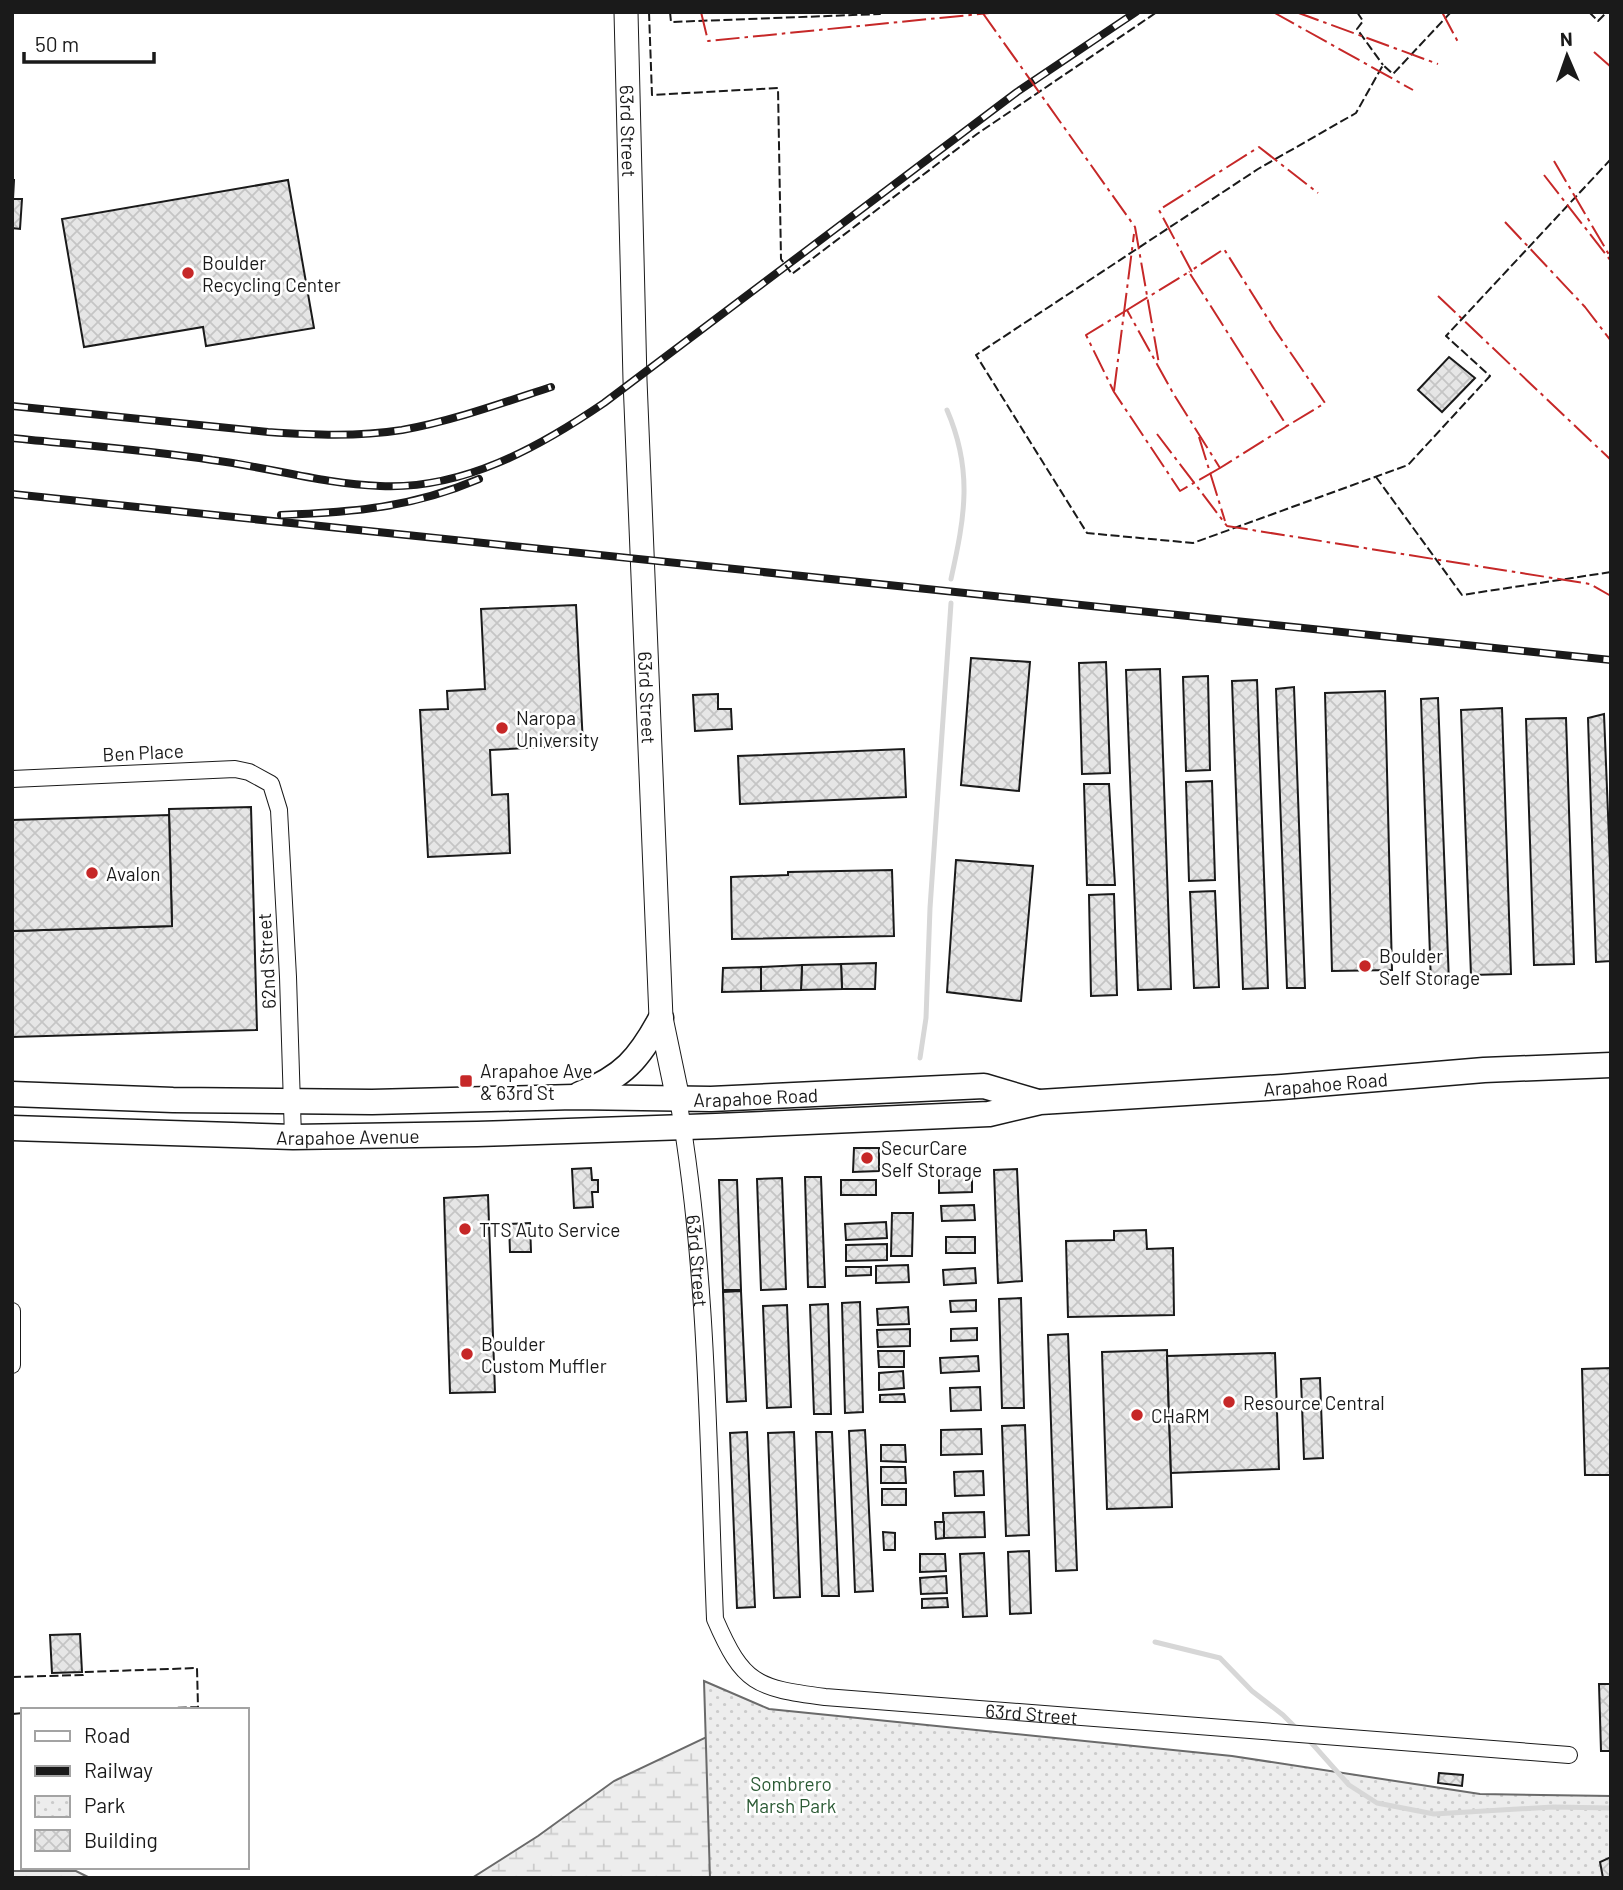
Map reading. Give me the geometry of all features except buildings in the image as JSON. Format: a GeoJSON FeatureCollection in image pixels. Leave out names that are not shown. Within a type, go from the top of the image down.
{"type":"FeatureCollection","features":[{"type":"Feature","properties":{"kind":"main road"},"geometry":{"type":"LineString","coordinates":[[574,1097],[616,1077],[648,1042],[661,1018]]}},
{"type":"Feature","properties":{"kind":"main road","name":"Arapahoe Road"},"geometry":{"type":"LineString","coordinates":[[683,1126],[989,1114],[1040,1102],[1282,1087],[1484,1070],[1611,1065]]}},
{"type":"Feature","properties":{"kind":"main road","name":"Arapahoe Road"},"geometry":{"type":"LineString","coordinates":[[678,1099],[711,1100],[984,1087],[1040,1102]]}},
{"type":"Feature","properties":{"kind":"main road","name":"Arapahoe Avenue"},"geometry":{"type":"LineString","coordinates":[[12,1094],[292,1102],[574,1097],[678,1099]]}},
{"type":"Feature","properties":{"kind":"main road","name":"Arapahoe Avenue"},"geometry":{"type":"LineString","coordinates":[[12,1128],[293,1137],[490,1134],[683,1126]]}},
{"type":"Feature","properties":{"kind":"street","name":"63rd Street"},"geometry":{"type":"LineString","coordinates":[[626,12],[635,380],[661,1018],[683,1126],[700,1283],[715,1619],[730,1653],[742,1670],[759,1682],[784,1692],[825,1697],[1569,1755]]}},
{"type":"Feature","properties":{"kind":"street","name":"Ben Place"},"geometry":{"type":"LineString","coordinates":[[12,779],[235,769],[249,772],[271,784]]}},
{"type":"Feature","properties":{"kind":"street","name":"62nd Street"},"geometry":{"type":"LineString","coordinates":[[271,784],[279,810],[293,1137]]}},
{"type":"Feature","properties":{"kind":"street"},"geometry":{"type":"LineString","coordinates":[[12,1311],[12,1365]]}},
{"type":"Feature","properties":{"kind":"green space","name":"Sombrero Marsh Park"},"geometry":{"type":"Polygon","coordinates":[[[704,1681],[769,1709],[1232,1756],[1480,1794],[1611,1796],[1611,1878],[710,1878],[704,1681]]]}},
{"type":"Feature","properties":{"kind":"green space"},"geometry":{"type":"Polygon","coordinates":[[[715,1733],[1150,1878],[472,1878],[538,1836],[614,1781],[715,1733]]]}},
{"type":"Feature","properties":{"kind":"green space"},"geometry":{"type":"Polygon","coordinates":[[[12,1871],[76,1871],[90,1878],[12,1878],[12,1871]]]}},
{"type":"Feature","properties":{"kind":"waterway"},"geometry":{"type":"LineString","coordinates":[[947,410],[961,453],[964,493],[960,534],[951,579]]}},
{"type":"Feature","properties":{"kind":"waterway"},"geometry":{"type":"LineString","coordinates":[[920,1058],[926,1018],[930,908],[951,603]]}},
{"type":"Feature","properties":{"kind":"waterway"},"geometry":{"type":"LineString","coordinates":[[1155,1642],[1220,1658],[1252,1691],[1298,1730]]}},
{"type":"Feature","properties":{"kind":"waterway"},"geometry":{"type":"LineString","coordinates":[[1308,1739],[1349,1785],[1377,1803],[1434,1814],[1553,1807],[1611,1808]]}},
{"type":"Feature","properties":{"kind":"railway"},"geometry":{"type":"LineString","coordinates":[[12,438],[187,456],[359,485],[410,485],[440,481],[498,463],[553,436],[604,403],[1017,92],[1136,12]]}},
{"type":"Feature","properties":{"kind":"railway"},"geometry":{"type":"LineString","coordinates":[[12,406],[268,432],[352,434],[402,430],[439,422],[551,387]]}},
{"type":"Feature","properties":{"kind":"railway"},"geometry":{"type":"LineString","coordinates":[[281,515],[382,507],[454,489],[479,479]]}},
{"type":"Feature","properties":{"kind":"railway"},"geometry":{"type":"LineString","coordinates":[[12,494],[1611,660]]}},
{"type":"Feature","properties":{"kind":"fence"},"geometry":{"type":"LineString","coordinates":[[649,12],[652,95],[778,88],[781,259],[792,274],[977,134],[1157,12]]}},
{"type":"Feature","properties":{"kind":"fence"},"geometry":{"type":"LineString","coordinates":[[670,12],[671,22],[880,12]]}},
{"type":"Feature","properties":{"kind":"fence"},"geometry":{"type":"LineString","coordinates":[[1357,12],[1363,21],[1357,29],[1383,65]]}},
{"type":"Feature","properties":{"kind":"fence"},"geometry":{"type":"LineString","coordinates":[[1451,12],[1393,74],[1383,65],[1356,113],[1258,169],[976,355],[1087,533],[1193,543],[1408,465],[1490,376],[1446,336],[1611,159]]}},
{"type":"Feature","properties":{"kind":"fence"},"geometry":{"type":"LineString","coordinates":[[1589,12],[1598,21],[1607,12]]}},
{"type":"Feature","properties":{"kind":"fence"},"geometry":{"type":"LineString","coordinates":[[1376,477],[1462,595],[1611,572]]}},
{"type":"Feature","properties":{"kind":"fence"},"geometry":{"type":"LineString","coordinates":[[12,1677],[197,1668],[198,1707],[172,1708]]}},
{"type":"Feature","properties":{"kind":"fence"},"geometry":{"type":"LineString","coordinates":[[12,1714],[21,1713]]}},
{"type":"Feature","properties":{"kind":"power"},"geometry":{"type":"LineString","coordinates":[[701,12],[708,41],[1000,12]]}},
{"type":"Feature","properties":{"kind":"power"},"geometry":{"type":"LineString","coordinates":[[982,12],[1135,227],[1159,364]]}},
{"type":"Feature","properties":{"kind":"power"},"geometry":{"type":"LineString","coordinates":[[1273,12],[1413,90]]}},
{"type":"Feature","properties":{"kind":"power"},"geometry":{"type":"LineString","coordinates":[[1296,12],[1438,64]]}},
{"type":"Feature","properties":{"kind":"power"},"geometry":{"type":"LineString","coordinates":[[1442,12],[1458,42]]}},
{"type":"Feature","properties":{"kind":"power"},"geometry":{"type":"LineString","coordinates":[[1594,52],[1611,67]]}},
{"type":"Feature","properties":{"kind":"power"},"geometry":{"type":"LineString","coordinates":[[1192,272],[1159,210],[1259,147],[1318,193]]}},
{"type":"Feature","properties":{"kind":"power"},"geometry":{"type":"LineString","coordinates":[[1554,161],[1611,258]]}},
{"type":"Feature","properties":{"kind":"power"},"geometry":{"type":"LineString","coordinates":[[1544,175],[1611,261]]}},
{"type":"Feature","properties":{"kind":"power"},"geometry":{"type":"LineString","coordinates":[[1505,222],[1585,307],[1611,341]]}},
{"type":"Feature","properties":{"kind":"power"},"geometry":{"type":"LineString","coordinates":[[1114,391],[1134,234]]}},
{"type":"Feature","properties":{"kind":"power"},"geometry":{"type":"LineString","coordinates":[[1127,310],[1189,272],[1287,426],[1325,403],[1224,249],[1189,272]]}},
{"type":"Feature","properties":{"kind":"power"},"geometry":{"type":"LineString","coordinates":[[1438,296],[1611,460]]}},
{"type":"Feature","properties":{"kind":"power"},"geometry":{"type":"LineString","coordinates":[[1220,468],[1180,491],[1114,392],[1086,335],[1127,310],[1173,393],[1220,468],[1287,426]]}},
{"type":"Feature","properties":{"kind":"power"},"geometry":{"type":"LineString","coordinates":[[1157,434],[1227,526],[1590,584],[1611,596]]}},
{"type":"Feature","properties":{"kind":"power"},"geometry":{"type":"LineString","coordinates":[[1199,437],[1225,521]]}},
{"type":"Feature","properties":{"kind":"place","name":"Boulder Recycling Center"},"geometry":{"type":"Point","coordinates":[188,273]}},
{"type":"Feature","properties":{"kind":"place","name":"Naropa University"},"geometry":{"type":"Point","coordinates":[502,728]}},
{"type":"Feature","properties":{"kind":"place","name":"Avalon"},"geometry":{"type":"Point","coordinates":[92,873]}},
{"type":"Feature","properties":{"kind":"place","name":"Boulder Self Storage"},"geometry":{"type":"Point","coordinates":[1365,966]}},
{"type":"Feature","properties":{"kind":"place","name":"Arapahoe Ave & 63rd St"},"geometry":{"type":"Point","coordinates":[466,1081]}},
{"type":"Feature","properties":{"kind":"place","name":"SecurCare Self Storage"},"geometry":{"type":"Point","coordinates":[867,1158]}},
{"type":"Feature","properties":{"kind":"place","name":"TTS Auto Service"},"geometry":{"type":"Point","coordinates":[465,1229]}},
{"type":"Feature","properties":{"kind":"place","name":"Boulder Custom Muffler"},"geometry":{"type":"Point","coordinates":[467,1354]}},
{"type":"Feature","properties":{"kind":"place","name":"Resource Central"},"geometry":{"type":"Point","coordinates":[1229,1402]}},
{"type":"Feature","properties":{"kind":"place","name":"CHaRM"},"geometry":{"type":"Point","coordinates":[1137,1415]}}]}
